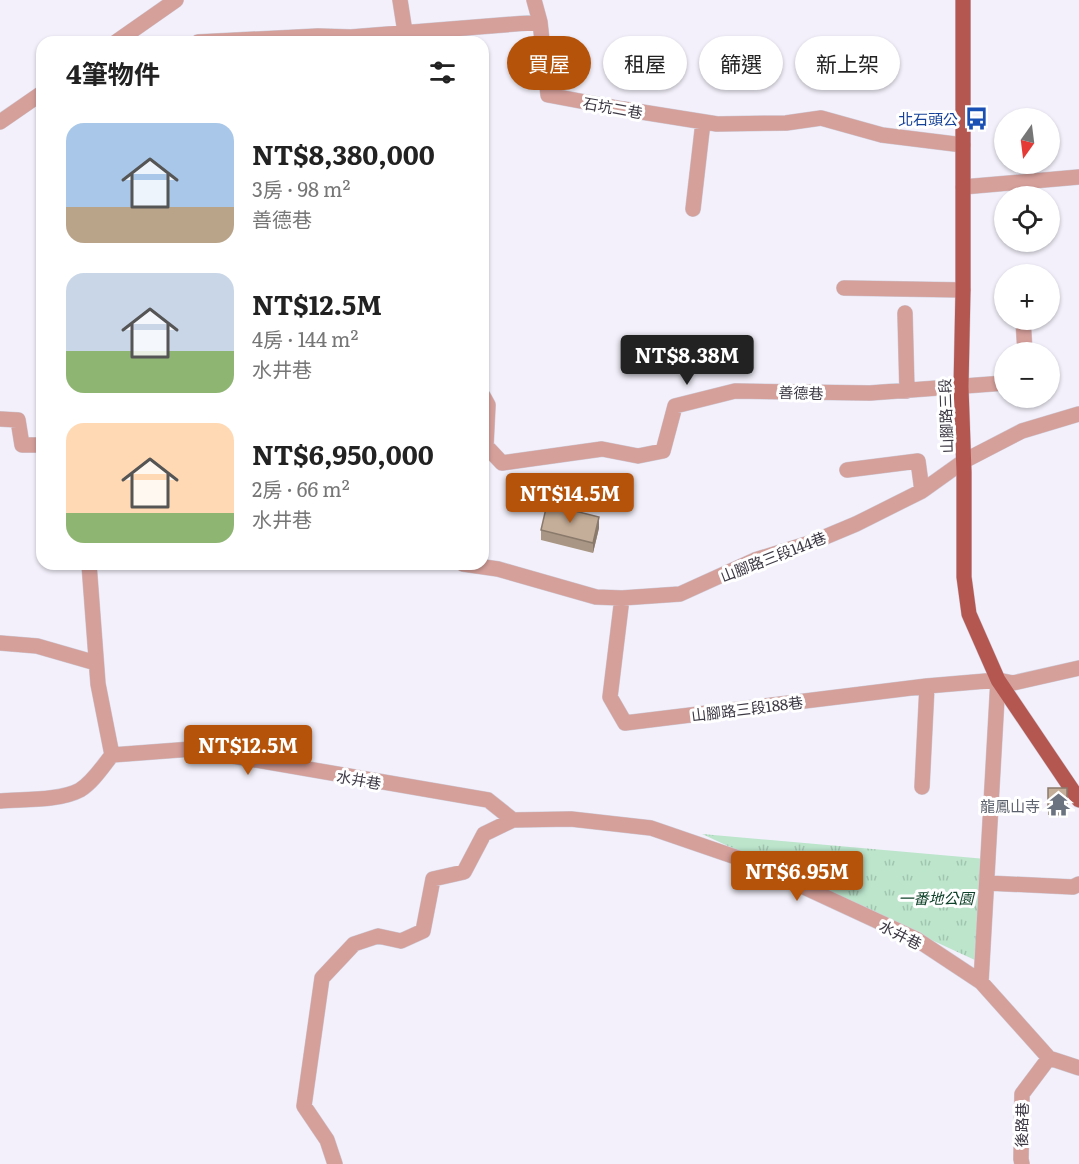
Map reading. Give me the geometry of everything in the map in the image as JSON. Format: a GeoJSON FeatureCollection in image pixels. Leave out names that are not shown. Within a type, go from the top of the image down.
{"type":"FeatureCollection","features":[{"type":"Feature","properties":{"kind":"main road","name":"山腳路三段"},"geometry":{"type":"LineString","coordinates":[[963,0],[961,387],[964,461],[964,577],[969,614],[998,680],[1079,800]]}},
{"type":"Feature","properties":{"kind":"street"},"geometry":{"type":"LineString","coordinates":[[125,36],[176,0]]}},
{"type":"Feature","properties":{"kind":"street"},"geometry":{"type":"LineString","coordinates":[[400,0],[405,32]]}},
{"type":"Feature","properties":{"kind":"street"},"geometry":{"type":"LineString","coordinates":[[362,36],[540,22],[534,0]]}},
{"type":"Feature","properties":{"kind":"street","name":"石坑二巷"},"geometry":{"type":"LineString","coordinates":[[540,22],[548,95],[623,110],[717,124],[786,123],[821,118],[882,135],[963,145]]}},
{"type":"Feature","properties":{"kind":"street"},"geometry":{"type":"LineString","coordinates":[[0,122],[36,97]]}},
{"type":"Feature","properties":{"kind":"street"},"geometry":{"type":"LineString","coordinates":[[693,209],[703,122]]}},
{"type":"Feature","properties":{"kind":"street"},"geometry":{"type":"LineString","coordinates":[[963,187],[1079,177]]}},
{"type":"Feature","properties":{"kind":"street"},"geometry":{"type":"LineString","coordinates":[[844,288],[963,290]]}},
{"type":"Feature","properties":{"kind":"street"},"geometry":{"type":"LineString","coordinates":[[905,314],[906,391]]}},
{"type":"Feature","properties":{"kind":"street","name":"善德巷"},"geometry":{"type":"LineString","coordinates":[[489,449],[502,463],[602,449],[638,456],[663,452],[675,406],[735,391],[843,393],[994,384]]}},
{"type":"Feature","properties":{"kind":"street","name":"山腳路三段144巷"},"geometry":{"type":"LineString","coordinates":[[489,568],[596,597],[680,594],[755,560],[813,542],[856,524],[922,491],[964,461],[1022,431],[1079,414]]}},
{"type":"Feature","properties":{"kind":"street"},"geometry":{"type":"LineString","coordinates":[[0,419],[18,420],[22,445],[36,445]]}},
{"type":"Feature","properties":{"kind":"street"},"geometry":{"type":"LineString","coordinates":[[847,470],[918,461],[922,491]]}},
{"type":"Feature","properties":{"kind":"street"},"geometry":{"type":"LineString","coordinates":[[0,801],[60,796],[80,790],[112,755],[98,684],[89,570]]}},
{"type":"Feature","properties":{"kind":"street","name":"山腳路三段188巷"},"geometry":{"type":"LineString","coordinates":[[622,597],[610,697],[625,723],[927,686],[998,680],[1013,683],[1079,668]]}},
{"type":"Feature","properties":{"kind":"street"},"geometry":{"type":"LineString","coordinates":[[0,643],[37,646],[96,663]]}},
{"type":"Feature","properties":{"kind":"street"},"geometry":{"type":"LineString","coordinates":[[981,981],[998,680]]}},
{"type":"Feature","properties":{"kind":"street"},"geometry":{"type":"LineString","coordinates":[[922,787],[927,686]]}},
{"type":"Feature","properties":{"kind":"street","name":"水井巷"},"geometry":{"type":"LineString","coordinates":[[112,755],[192,749],[488,800],[513,820]]}},
{"type":"Feature","properties":{"kind":"street","name":"水井巷"},"geometry":{"type":"LineString","coordinates":[[334,1164],[327,1140],[304,1106],[322,978],[354,944],[378,936],[401,941],[423,931],[433,879],[464,872],[484,834],[513,820],[571,819],[651,828],[750,862],[916,939],[981,981],[1048,1058]]}},
{"type":"Feature","properties":{"kind":"street"},"geometry":{"type":"LineString","coordinates":[[987,883],[1073,888],[1079,884]]}},
{"type":"Feature","properties":{"kind":"street"},"geometry":{"type":"LineString","coordinates":[[1048,1058],[1079,1068]]}},
{"type":"Feature","properties":{"kind":"street","name":"後路巷"},"geometry":{"type":"LineString","coordinates":[[1022,1164],[1022,1094],[1048,1058]]}},
{"type":"Feature","properties":{"kind":"green space","name":"一番地公園"},"geometry":{"type":"Polygon","coordinates":[[[702,834],[986,859],[977,961],[702,834]]]}},
{"type":"Feature","properties":{"kind":"building"},"geometry":{"type":"Polygon","coordinates":[[[547,504],[599,517],[593,543],[541,530],[547,504]]]}},
{"type":"Feature","properties":{"kind":"building","name":"龍鳳山寺"},"geometry":{"type":"Polygon","coordinates":[[[1048,788],[1067,788],[1067,808],[1048,808],[1048,788]]]}},
{"type":"Feature","properties":{"kind":"place","name":"北石頭公"},"geometry":{"type":"Point","coordinates":[976,118]}},
{"type":"Feature","properties":{"kind":"place","name":"龍鳳山寺"},"geometry":{"type":"Point","coordinates":[1058,805]}}]}
